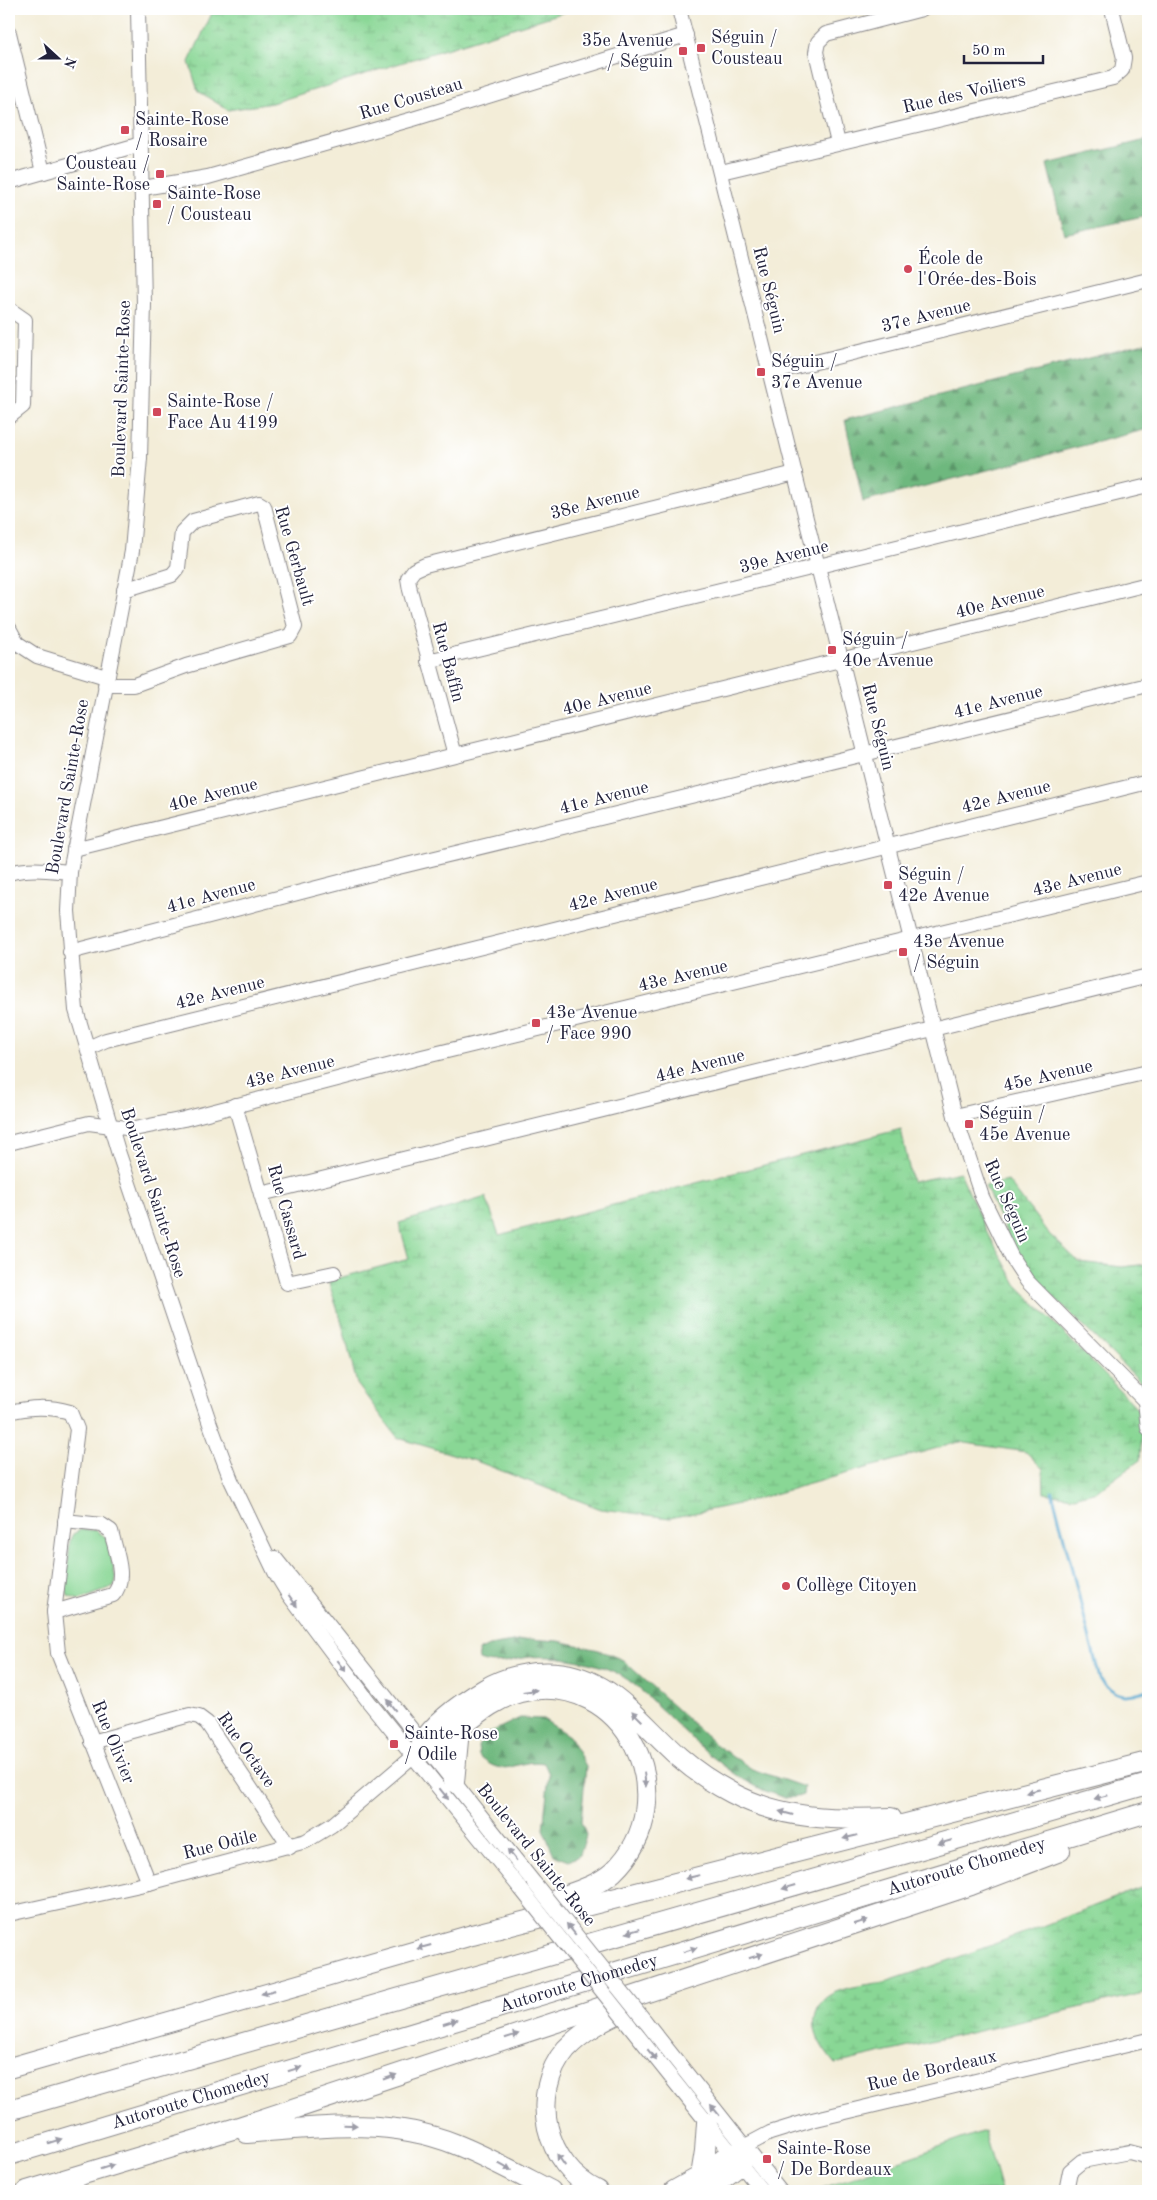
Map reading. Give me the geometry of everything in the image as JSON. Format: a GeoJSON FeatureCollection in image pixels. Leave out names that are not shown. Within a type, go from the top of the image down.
{"type":"FeatureCollection","features":[{"type":"Feature","properties":{"kind":"highway"},"geometry":{"type":"LineString","coordinates":[[421,1750],[428,1733],[471,1699],[494,1684],[529,1674],[566,1674],[588,1680],[612,1694],[690,1766],[717,1785],[752,1802],[793,1815],[817,1819],[931,1817]]}},
{"type":"Feature","properties":{"kind":"highway"},"geometry":{"type":"LineString","coordinates":[[421,1750],[459,1730],[490,1705],[522,1692],[551,1690],[580,1696],[606,1710],[630,1735],[640,1755],[646,1789],[645,1811],[632,1846],[619,1865],[605,1879],[472,1934]]}},
{"type":"Feature","properties":{"kind":"highway"},"geometry":{"type":"LineString","coordinates":[[454,1782],[459,1730]]}},
{"type":"Feature","properties":{"kind":"highway"},"geometry":{"type":"LineString","coordinates":[[9,2068],[472,1934],[1148,1762]]}},
{"type":"Feature","properties":{"kind":"highway","name":"Autoroute Chomedey"},"geometry":{"type":"LineString","coordinates":[[9,2110],[1148,1784]]}},
{"type":"Feature","properties":{"kind":"highway","name":"Autoroute Chomedey"},"geometry":{"type":"LineString","coordinates":[[9,2155],[1148,1812]]}},
{"type":"Feature","properties":{"kind":"highway"},"geometry":{"type":"LineString","coordinates":[[27,2191],[208,2137],[971,1885],[1148,1816]]}},
{"type":"Feature","properties":{"kind":"highway"},"geometry":{"type":"LineString","coordinates":[[598,2191],[572,2173],[553,2145],[547,2128],[545,2109],[552,2072],[566,2050],[588,2030],[676,1982]]}},
{"type":"Feature","properties":{"kind":"highway"},"geometry":{"type":"LineString","coordinates":[[9,2055],[119,2036]]}},
{"type":"Feature","properties":{"kind":"highway"},"geometry":{"type":"LineString","coordinates":[[703,2184],[707,2123]]}},
{"type":"Feature","properties":{"kind":"highway"},"geometry":{"type":"LineString","coordinates":[[208,2137],[334,2125],[400,2129],[454,2143],[551,2191]]}},
{"type":"Feature","properties":{"kind":"highway"},"geometry":{"type":"LineString","coordinates":[[674,2191],[703,2184],[739,2155]]}},
{"type":"Feature","properties":{"kind":"street","name":"Boulevard Sainte-Rose"},"geometry":{"type":"LineString","coordinates":[[138,9],[143,188],[144,378],[140,458],[132,551],[74,849],[70,872],[68,911],[76,1010],[110,1126],[218,1449],[238,1494],[263,1542],[421,1750],[521,1889],[707,2123],[739,2155],[780,2191]]}},
{"type":"Feature","properties":{"kind":"street","name":"Rue Séguin"},"geometry":{"type":"LineString","coordinates":[[679,9],[955,1116],[982,1197],[1012,1258],[1028,1281],[1147,1402],[1148,1428]]}},
{"type":"Feature","properties":{"kind":"street"},"geometry":{"type":"LineString","coordinates":[[838,143],[816,52],[818,42],[826,34],[922,9]]}},
{"type":"Feature","properties":{"kind":"street","name":"Rue des Voiliers"},"geometry":{"type":"LineString","coordinates":[[720,172],[1113,78],[1122,70],[1124,58],[1112,9]]}},
{"type":"Feature","properties":{"kind":"street"},"geometry":{"type":"LineString","coordinates":[[9,34],[43,172]]}},
{"type":"Feature","properties":{"kind":"street","name":"Rue Cousteau"},"geometry":{"type":"LineString","coordinates":[[143,188],[217,175],[422,116],[686,35]]}},
{"type":"Feature","properties":{"kind":"street"},"geometry":{"type":"LineString","coordinates":[[9,182],[141,144]]}},
{"type":"Feature","properties":{"kind":"street","name":"37e Avenue"},"geometry":{"type":"LineString","coordinates":[[770,373],[1148,280]]}},
{"type":"Feature","properties":{"kind":"street"},"geometry":{"type":"LineString","coordinates":[[9,309],[25,320],[23,406],[9,417]]}},
{"type":"Feature","properties":{"kind":"street","name":"38e Avenue"},"geometry":{"type":"LineString","coordinates":[[408,578],[414,570],[425,565],[795,473]]}},
{"type":"Feature","properties":{"kind":"street","name":"39e Avenue"},"geometry":{"type":"LineString","coordinates":[[428,661],[819,568],[1148,486]]}},
{"type":"Feature","properties":{"kind":"street","name":"Rue Gerbault"},"geometry":{"type":"LineString","coordinates":[[13,645],[37,656],[106,681],[134,685],[186,666],[290,636],[294,627],[264,506],[258,503],[193,521],[182,532],[178,568],[172,575],[124,590]]}},
{"type":"Feature","properties":{"kind":"street","name":"Rue Baffin"},"geometry":{"type":"LineString","coordinates":[[408,578],[428,661],[455,755]]}},
{"type":"Feature","properties":{"kind":"street","name":"40e Avenue"},"geometry":{"type":"LineString","coordinates":[[74,849],[1148,584]]}},
{"type":"Feature","properties":{"kind":"street"},"geometry":{"type":"LineString","coordinates":[[9,628],[13,645]]}},
{"type":"Feature","properties":{"kind":"street","name":"41e Avenue"},"geometry":{"type":"LineString","coordinates":[[70,952],[390,869],[1148,684]]}},
{"type":"Feature","properties":{"kind":"street","name":"42e Avenue"},"geometry":{"type":"LineString","coordinates":[[88,1048],[116,1038],[1148,782]]}},
{"type":"Feature","properties":{"kind":"street"},"geometry":{"type":"LineString","coordinates":[[9,872],[30,868],[70,872]]}},
{"type":"Feature","properties":{"kind":"street","name":"43e Avenue"},"geometry":{"type":"LineString","coordinates":[[9,1143],[89,1123],[134,1129],[422,1057],[1148,882]]}},
{"type":"Feature","properties":{"kind":"street","name":"44e Avenue"},"geometry":{"type":"LineString","coordinates":[[261,1194],[1148,976]]}},
{"type":"Feature","properties":{"kind":"street","name":"45e Avenue"},"geometry":{"type":"LineString","coordinates":[[955,1116],[1148,1072]]}},
{"type":"Feature","properties":{"kind":"street","name":"Rue Cassard"},"geometry":{"type":"LineString","coordinates":[[235,1105],[287,1283],[334,1273]]}},
{"type":"Feature","properties":{"kind":"street","name":"Rue Olivier"},"geometry":{"type":"LineString","coordinates":[[9,1412],[29,1408],[52,1407],[70,1412],[77,1429],[54,1612],[58,1653],[149,1882]]}},
{"type":"Feature","properties":{"kind":"street"},"geometry":{"type":"LineString","coordinates":[[54,1612],[113,1595],[119,1588],[121,1579],[111,1531],[102,1525],[65,1521]]}},
{"type":"Feature","properties":{"kind":"street","name":"Rue Octave"},"geometry":{"type":"LineString","coordinates":[[92,1742],[184,1716],[199,1717],[207,1723],[290,1847]]}},
{"type":"Feature","properties":{"kind":"street","name":"Boulevard Sainte-Rose"},"geometry":{"type":"LineString","coordinates":[[421,1750],[454,1782],[645,2022],[739,2155],[762,2191]]}},
{"type":"Feature","properties":{"kind":"street","name":"Rue Odile"},"geometry":{"type":"LineString","coordinates":[[9,1914],[149,1882],[306,1842],[332,1825],[421,1750]]}},
{"type":"Feature","properties":{"kind":"street","name":"Rue de Bordeaux"},"geometry":{"type":"LineString","coordinates":[[739,2155],[770,2133],[812,2120],[1148,2040]]}},
{"type":"Feature","properties":{"kind":"street"},"geometry":{"type":"LineString","coordinates":[[1066,2191],[1070,2171],[1082,2161],[1129,2152],[1148,2157]]}},
{"type":"Feature","properties":{"kind":"green space"},"geometry":{"type":"Polygon","coordinates":[[[214,9],[574,9],[272,103],[228,110],[198,91],[189,62],[214,9]]]}},
{"type":"Feature","properties":{"kind":"green space"},"geometry":{"type":"Polygon","coordinates":[[[1148,136],[1148,216],[1064,234],[1047,164],[1146,140],[1148,136]]]}},
{"type":"Feature","properties":{"kind":"green space"},"geometry":{"type":"Polygon","coordinates":[[[1148,343],[1148,429],[863,502],[845,420],[1148,343]]]}},
{"type":"Feature","properties":{"kind":"green space"},"geometry":{"type":"Polygon","coordinates":[[[901,1129],[912,1182],[960,1172],[984,1226],[1016,1284],[1143,1414],[1140,1460],[1097,1491],[1074,1497],[1044,1493],[1043,1469],[1026,1452],[959,1442],[738,1504],[670,1518],[601,1509],[476,1461],[398,1438],[357,1384],[341,1320],[328,1281],[409,1259],[399,1223],[486,1197],[499,1235],[901,1129]]]}},
{"type":"Feature","properties":{"kind":"green space"},"geometry":{"type":"Polygon","coordinates":[[[1008,1181],[1049,1234],[1079,1262],[1122,1267],[1148,1264],[1148,1389],[1033,1277],[1012,1245],[985,1186],[1008,1181]]]}},
{"type":"Feature","properties":{"kind":"green space"},"geometry":{"type":"Polygon","coordinates":[[[80,1530],[95,1530],[107,1538],[116,1580],[114,1587],[79,1600],[68,1596],[66,1588],[70,1540],[73,1534],[80,1530]]]}},
{"type":"Feature","properties":{"kind":"green space"},"geometry":{"type":"Polygon","coordinates":[[[530,1639],[559,1641],[599,1650],[623,1660],[715,1744],[752,1769],[804,1787],[803,1795],[788,1797],[778,1795],[763,1790],[736,1775],[700,1746],[639,1689],[613,1671],[578,1660],[553,1657],[530,1657],[498,1663],[479,1660],[478,1651],[489,1646],[530,1639]]]}},
{"type":"Feature","properties":{"kind":"green space"},"geometry":{"type":"Polygon","coordinates":[[[520,1718],[543,1719],[569,1736],[586,1766],[581,1822],[586,1835],[580,1855],[569,1861],[554,1855],[543,1829],[549,1774],[544,1763],[525,1763],[504,1768],[496,1767],[479,1756],[478,1746],[489,1733],[520,1718]]]}},
{"type":"Feature","properties":{"kind":"green space"},"geometry":{"type":"Polygon","coordinates":[[[1148,1885],[1148,1992],[835,2064],[820,2043],[815,2028],[817,2011],[821,2003],[834,1993],[843,1989],[891,1980],[956,1958],[1148,1885]]]}},
{"type":"Feature","properties":{"kind":"green space"},"geometry":{"type":"Polygon","coordinates":[[[984,2131],[1001,2191],[814,2191],[984,2131]]]}},
{"type":"Feature","properties":{"kind":"waterway"},"geometry":{"type":"LineString","coordinates":[[1052,1491],[1100,1679],[1106,1686],[1122,1695],[1148,1690]]}},
{"type":"Feature","properties":{"kind":"place","name":"Séguin / Cousteau"},"geometry":{"type":"Point","coordinates":[701,48]}},
{"type":"Feature","properties":{"kind":"place","name":"35e Avenue / Séguin"},"geometry":{"type":"Point","coordinates":[683,51]}},
{"type":"Feature","properties":{"kind":"place","name":"Sainte-Rose / Rosaire"},"geometry":{"type":"Point","coordinates":[125,130]}},
{"type":"Feature","properties":{"kind":"place","name":"Cousteau / Sainte-Rose"},"geometry":{"type":"Point","coordinates":[160,174]}},
{"type":"Feature","properties":{"kind":"place","name":"Sainte-Rose / Cousteau"},"geometry":{"type":"Point","coordinates":[157,204]}},
{"type":"Feature","properties":{"kind":"place","name":"École de l'Orée-des-Bois"},"geometry":{"type":"Point","coordinates":[908,269]}},
{"type":"Feature","properties":{"kind":"place","name":"Séguin / 37e Avenue"},"geometry":{"type":"Point","coordinates":[761,372]}},
{"type":"Feature","properties":{"kind":"place","name":"Sainte-Rose / Face Au 4199"},"geometry":{"type":"Point","coordinates":[157,412]}},
{"type":"Feature","properties":{"kind":"place","name":"Séguin / 40e Avenue"},"geometry":{"type":"Point","coordinates":[832,650]}},
{"type":"Feature","properties":{"kind":"place","name":"Séguin / 42e Avenue"},"geometry":{"type":"Point","coordinates":[888,885]}},
{"type":"Feature","properties":{"kind":"place","name":"43e Avenue / Séguin"},"geometry":{"type":"Point","coordinates":[903,952]}},
{"type":"Feature","properties":{"kind":"place","name":"43e Avenue / Face 990"},"geometry":{"type":"Point","coordinates":[536,1023]}},
{"type":"Feature","properties":{"kind":"place","name":"Séguin / 45e Avenue"},"geometry":{"type":"Point","coordinates":[969,1124]}},
{"type":"Feature","properties":{"kind":"place","name":"Collège Citoyen"},"geometry":{"type":"Point","coordinates":[786,1586]}},
{"type":"Feature","properties":{"kind":"place","name":"Sainte-Rose / Odile"},"geometry":{"type":"Point","coordinates":[394,1744]}},
{"type":"Feature","properties":{"kind":"place","name":"Sainte-Rose / De Bordeaux"},"geometry":{"type":"Point","coordinates":[767,2159]}}]}
